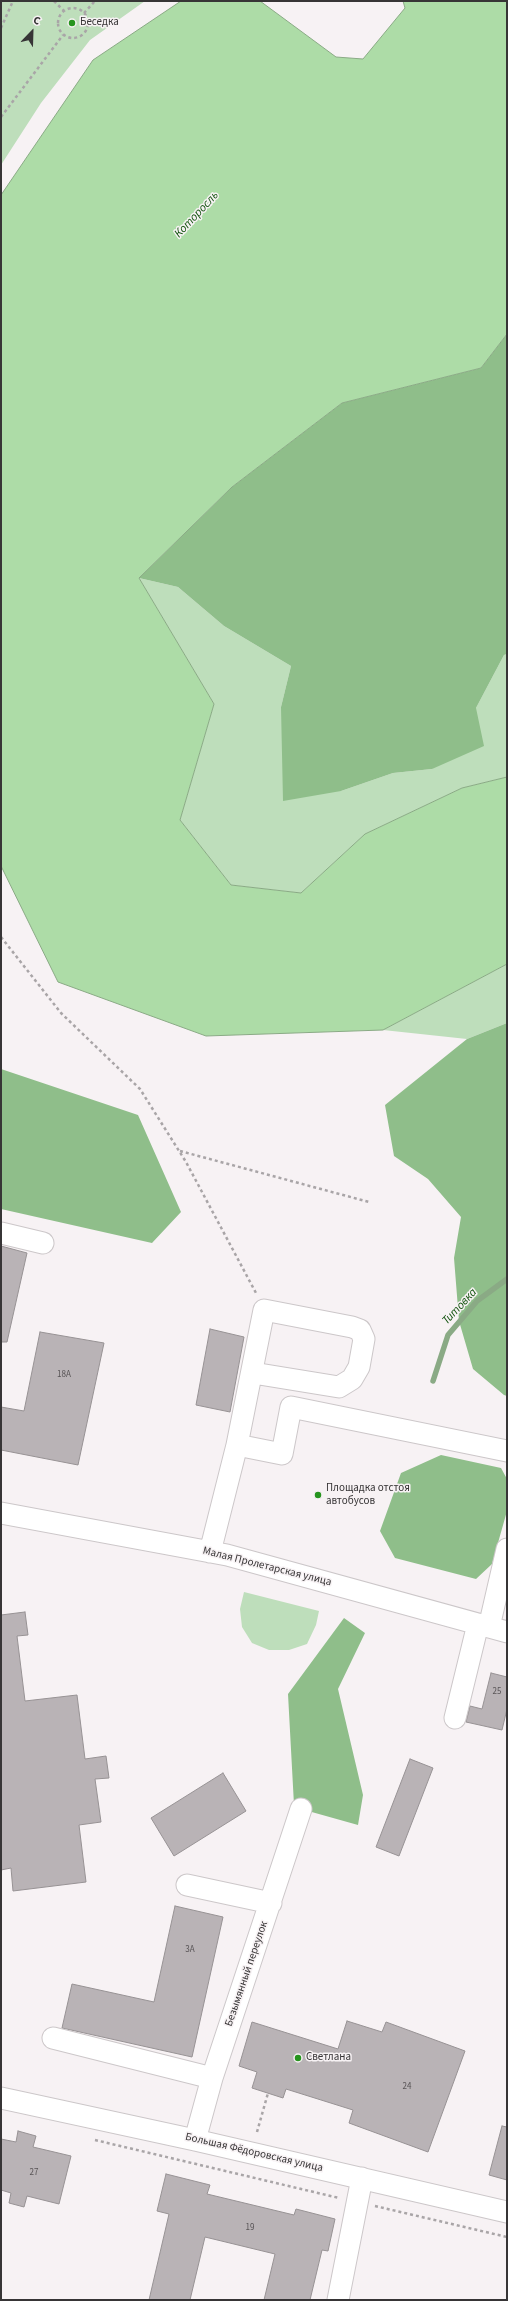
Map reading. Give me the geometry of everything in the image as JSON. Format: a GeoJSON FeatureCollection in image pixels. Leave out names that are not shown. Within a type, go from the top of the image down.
{"type":"FeatureCollection","features":[{"type":"Feature","properties":{"kind":"street"},"geometry":{"type":"LineString","coordinates":[[1,1233],[43,1243]]}},
{"type":"Feature","properties":{"kind":"street"},"geometry":{"type":"LineString","coordinates":[[210,1552],[237,1444],[253,1372],[264,1310],[360,1330],[364,1339],[359,1367],[352,1378],[339,1387],[253,1372]]}},
{"type":"Feature","properties":{"kind":"street"},"geometry":{"type":"LineString","coordinates":[[237,1444],[282,1454],[291,1407],[507,1451]]}},
{"type":"Feature","properties":{"kind":"street","name":"Малая Пролетарская улица"},"geometry":{"type":"LineString","coordinates":[[1,1513],[210,1552],[491,1627]]}},
{"type":"Feature","properties":{"kind":"street"},"geometry":{"type":"LineString","coordinates":[[455,1718],[491,1627],[507,1549]]}},
{"type":"Feature","properties":{"kind":"street","name":"Безымянный переулок"},"geometry":{"type":"LineString","coordinates":[[195,2140],[212,2078],[301,1809]]}},
{"type":"Feature","properties":{"kind":"street"},"geometry":{"type":"LineString","coordinates":[[187,1885],[270,1903]]}},
{"type":"Feature","properties":{"kind":"street"},"geometry":{"type":"LineString","coordinates":[[52,2038],[212,2078]]}},
{"type":"Feature","properties":{"kind":"street","name":"Большая Фёдоровская улица"},"geometry":{"type":"LineString","coordinates":[[1,2098],[195,2140],[507,2212]]}},
{"type":"Feature","properties":{"kind":"street"},"geometry":{"type":"LineString","coordinates":[[338,2300],[362,2178]]}},
{"type":"Feature","properties":{"kind":"path"},"geometry":{"type":"LineString","coordinates":[[1,28],[13,1]]}},
{"type":"Feature","properties":{"kind":"path"},"geometry":{"type":"LineString","coordinates":[[54,1],[64,11]]}},
{"type":"Feature","properties":{"kind":"path"},"geometry":{"type":"LineString","coordinates":[[84,12],[96,1]]}},
{"type":"Feature","properties":{"kind":"path"},"geometry":{"type":"LineString","coordinates":[[72,8],[84,12],[88,22],[86,31],[73,38],[63,35],[58,23],[64,11],[72,8]]}},
{"type":"Feature","properties":{"kind":"path"},"geometry":{"type":"LineString","coordinates":[[1,117],[63,35]]}},
{"type":"Feature","properties":{"kind":"path"},"geometry":{"type":"LineString","coordinates":[[1,937],[61,1013],[140,1089],[180,1151],[264,1310]]}},
{"type":"Feature","properties":{"kind":"path"},"geometry":{"type":"LineString","coordinates":[[180,1151],[369,1202]]}},
{"type":"Feature","properties":{"kind":"path"},"geometry":{"type":"LineString","coordinates":[[257,2132],[268,2093]]}},
{"type":"Feature","properties":{"kind":"path"},"geometry":{"type":"LineString","coordinates":[[89,2139],[507,2237]]}},
{"type":"Feature","properties":{"kind":"shaded area"},"geometry":{"type":"Polygon","coordinates":[[[1,1],[145,1],[90,40],[41,103],[1,165],[1,1]]]}},
{"type":"Feature","properties":{"kind":"shaded area"},"geometry":{"type":"Polygon","coordinates":[[[507,334],[507,654],[504,655],[476,708],[484,746],[432,769],[393,773],[341,791],[283,801],[281,707],[291,666],[224,626],[178,587],[139,578],[232,487],[342,403],[481,368],[507,334]]]}},
{"type":"Feature","properties":{"kind":"shaded area"},"geometry":{"type":"Polygon","coordinates":[[[139,578],[178,587],[224,626],[291,666],[281,707],[341,791],[393,773],[432,769],[476,708],[504,655],[507,654],[507,777],[462,788],[365,834],[301,893],[231,885],[180,820],[214,704],[139,578]]]}},
{"type":"Feature","properties":{"kind":"shaded area"},"geometry":{"type":"Polygon","coordinates":[[[507,964],[507,1023],[467,1039],[383,1030],[507,964]]]}},
{"type":"Feature","properties":{"kind":"shaded area"},"geometry":{"type":"Polygon","coordinates":[[[507,1023],[507,1396],[473,1369],[459,1321],[454,1258],[461,1217],[428,1179],[394,1156],[385,1105],[467,1039],[507,1023]]]}},
{"type":"Feature","properties":{"kind":"shaded area"},"geometry":{"type":"Polygon","coordinates":[[[1,1069],[138,1115],[181,1212],[152,1243],[1,1209],[1,1069]]]}},
{"type":"Feature","properties":{"kind":"shaded area"},"geometry":{"type":"Polygon","coordinates":[[[441,1455],[501,1468],[507,1479],[507,1511],[492,1564],[476,1579],[395,1558],[380,1531],[401,1473],[441,1455]]]}},
{"type":"Feature","properties":{"kind":"shaded area"},"geometry":{"type":"Polygon","coordinates":[[[244,1592],[319,1611],[316,1625],[307,1644],[289,1650],[269,1650],[252,1643],[242,1627],[240,1609],[244,1592]]]}},
{"type":"Feature","properties":{"kind":"shaded area"},"geometry":{"type":"Polygon","coordinates":[[[344,1618],[365,1633],[338,1689],[363,1795],[358,1825],[301,1809],[294,1805],[288,1694],[344,1618]]]}},
{"type":"Feature","properties":{"kind":"water","name":"Которосль"},"geometry":{"type":"Polygon","coordinates":[[[181,1],[260,1],[336,57],[363,59],[405,8],[403,1],[507,1],[507,334],[481,368],[342,403],[232,487],[139,578],[214,704],[180,820],[231,885],[301,893],[365,834],[462,788],[507,777],[507,964],[383,1030],[206,1036],[58,982],[1,866],[1,195],[93,60],[181,1]]]}},
{"type":"Feature","properties":{"kind":"building"},"geometry":{"type":"Polygon","coordinates":[[[1,1246],[27,1253],[7,1342],[1,1342],[1,1246]]]}},
{"type":"Feature","properties":{"kind":"building"},"geometry":{"type":"Polygon","coordinates":[[[210,1329],[244,1337],[230,1412],[196,1405],[210,1329]]]}},
{"type":"Feature","properties":{"kind":"building"},"geometry":{"type":"Polygon","coordinates":[[[40,1332],[104,1343],[78,1465],[1,1450],[1,1407],[24,1411],[40,1332]]]}},
{"type":"Feature","properties":{"kind":"building"},"geometry":{"type":"Polygon","coordinates":[[[25,1612],[28,1635],[17,1636],[25,1701],[77,1695],[85,1759],[106,1756],[109,1778],[95,1779],[101,1822],[79,1825],[86,1882],[13,1891],[11,1868],[1,1870],[1,1615],[25,1612]]]}},
{"type":"Feature","properties":{"kind":"building"},"geometry":{"type":"Polygon","coordinates":[[[491,1673],[507,1677],[507,1709],[502,1730],[466,1722],[470,1706],[482,1709],[491,1673]]]}},
{"type":"Feature","properties":{"kind":"building"},"geometry":{"type":"Polygon","coordinates":[[[410,1759],[433,1768],[399,1856],[376,1847],[410,1759]]]}},
{"type":"Feature","properties":{"kind":"building"},"geometry":{"type":"Polygon","coordinates":[[[223,1773],[246,1811],[174,1856],[151,1818],[223,1773]]]}},
{"type":"Feature","properties":{"kind":"building"},"geometry":{"type":"Polygon","coordinates":[[[175,1906],[223,1917],[192,2057],[62,2028],[72,1984],[154,2002],[175,1906]]]}},
{"type":"Feature","properties":{"kind":"building"},"geometry":{"type":"Polygon","coordinates":[[[347,2021],[382,2032],[386,2022],[465,2051],[428,2152],[349,2123],[353,2110],[286,2089],[283,2098],[252,2088],[257,2072],[239,2066],[252,2022],[338,2049],[347,2021]]]}},
{"type":"Feature","properties":{"kind":"building"},"geometry":{"type":"Polygon","coordinates":[[[502,2126],[507,2127],[507,2180],[489,2175],[502,2126]]]}},
{"type":"Feature","properties":{"kind":"building"},"geometry":{"type":"Polygon","coordinates":[[[18,2131],[36,2136],[33,2147],[71,2156],[59,2204],[27,2196],[24,2207],[9,2203],[11,2193],[1,2190],[1,2139],[16,2142],[18,2131]]]}},
{"type":"Feature","properties":{"kind":"building"},"geometry":{"type":"Polygon","coordinates":[[[166,2174],[210,2185],[207,2194],[294,2215],[296,2209],[335,2219],[328,2251],[322,2250],[310,2300],[264,2300],[275,2254],[205,2237],[190,2300],[149,2300],[169,2214],[157,2211],[166,2174]]]}},
{"type":"Feature","properties":{"kind":"waterway","name":"Титовка"},"geometry":{"type":"LineString","coordinates":[[433,1381],[448,1335],[477,1301],[507,1279]]}},
{"type":"Feature","properties":{"kind":"place","name":"Беседка"},"geometry":{"type":"Point","coordinates":[72,23]}},
{"type":"Feature","properties":{"kind":"place","name":"Площадка отстоя автобусов"},"geometry":{"type":"Point","coordinates":[318,1495]}},
{"type":"Feature","properties":{"kind":"place","name":"Светлана"},"geometry":{"type":"Point","coordinates":[298,2058]}}]}
